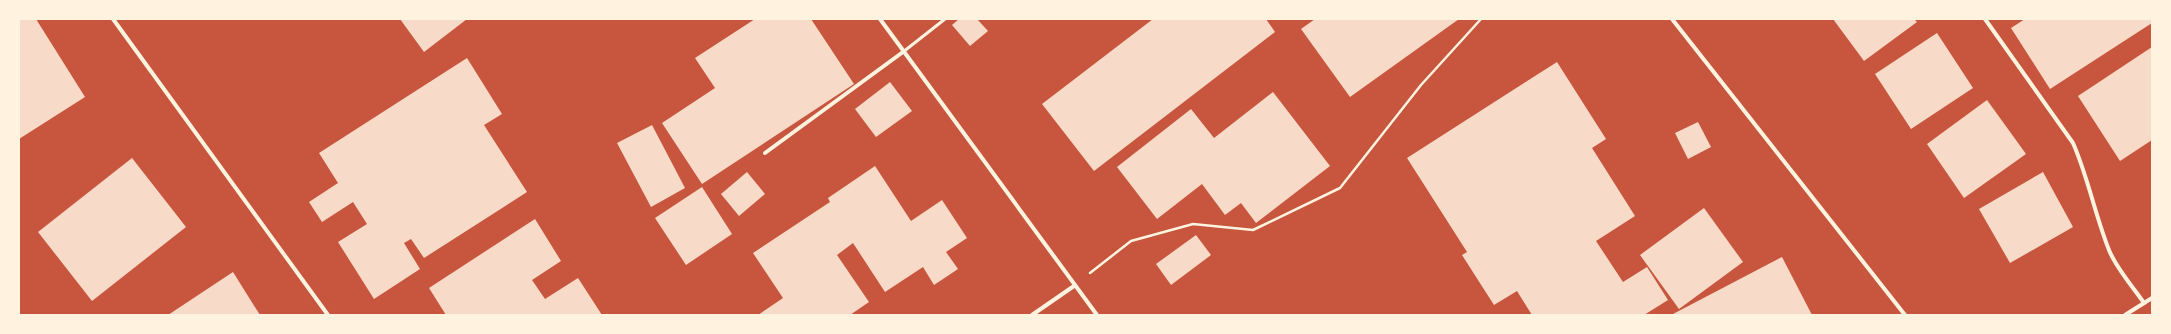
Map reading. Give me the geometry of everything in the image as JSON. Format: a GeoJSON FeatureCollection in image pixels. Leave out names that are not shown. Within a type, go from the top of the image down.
{"type":"FeatureCollection","features":[{"type":"Feature","properties":{"kind":"street"},"geometry":{"type":"LineString","coordinates":[[113,19],[328,315]]}},
{"type":"Feature","properties":{"kind":"street"},"geometry":{"type":"LineString","coordinates":[[880,19],[1074,286],[1097,315]]}},
{"type":"Feature","properties":{"kind":"street"},"geometry":{"type":"LineString","coordinates":[[1672,19],[1905,315]]}},
{"type":"Feature","properties":{"kind":"street"},"geometry":{"type":"LineString","coordinates":[[1985,19],[2073,143],[2081,162],[2110,252],[2144,303]]}},
{"type":"Feature","properties":{"kind":"street"},"geometry":{"type":"LineString","coordinates":[[765,153],[904,52]]}},
{"type":"Feature","properties":{"kind":"street"},"geometry":{"type":"LineString","coordinates":[[1032,315],[1074,286]]}},
{"type":"Feature","properties":{"kind":"street"},"geometry":{"type":"LineString","coordinates":[[2125,315],[2152,298]]}},
{"type":"Feature","properties":{"kind":"lane"},"geometry":{"type":"LineString","coordinates":[[904,52],[945,19]]}},
{"type":"Feature","properties":{"kind":"path"},"geometry":{"type":"LineString","coordinates":[[1074,286],[1131,241],[1193,224],[1253,230],[1340,188],[1421,85],[1481,19]]}},
{"type":"Feature","properties":{"kind":"building"},"geometry":{"type":"Polygon","coordinates":[[[19,19],[36,19],[85,97],[19,139],[19,19]]]}},
{"type":"Feature","properties":{"kind":"building"},"geometry":{"type":"Polygon","coordinates":[[[400,19],[467,19],[424,52],[400,19]]]}},
{"type":"Feature","properties":{"kind":"building"},"geometry":{"type":"Polygon","coordinates":[[[755,19],[811,19],[854,84],[702,184],[662,123],[715,88],[695,58],[755,19]]]}},
{"type":"Feature","properties":{"kind":"building"},"geometry":{"type":"Polygon","coordinates":[[[959,19],[977,19],[988,31],[970,46],[952,25],[959,19]]]}},
{"type":"Feature","properties":{"kind":"building"},"geometry":{"type":"Polygon","coordinates":[[[1153,19],[1266,19],[1275,32],[1094,171],[1042,104],[1153,19]]]}},
{"type":"Feature","properties":{"kind":"building"},"geometry":{"type":"Polygon","coordinates":[[[1315,19],[1459,19],[1350,97],[1301,29],[1315,19]]]}},
{"type":"Feature","properties":{"kind":"building"},"geometry":{"type":"Polygon","coordinates":[[[1833,19],[1914,19],[1917,22],[1864,61],[1833,19]]]}},
{"type":"Feature","properties":{"kind":"building"},"geometry":{"type":"Polygon","coordinates":[[[2025,19],[2152,19],[2152,23],[2050,89],[2011,28],[2025,19]]]}},
{"type":"Feature","properties":{"kind":"building"},"geometry":{"type":"Polygon","coordinates":[[[1937,33],[1973,88],[1911,129],[1875,74],[1937,33]]]}},
{"type":"Feature","properties":{"kind":"building"},"geometry":{"type":"Polygon","coordinates":[[[2152,47],[2152,140],[2120,161],[2078,96],[2152,47]]]}},
{"type":"Feature","properties":{"kind":"building"},"geometry":{"type":"Polygon","coordinates":[[[467,58],[502,114],[484,125],[527,192],[424,258],[411,239],[404,243],[420,269],[374,299],[338,242],[367,224],[353,202],[322,222],[309,202],[338,183],[319,153],[467,58]]]}},
{"type":"Feature","properties":{"kind":"building"},"geometry":{"type":"Polygon","coordinates":[[[1557,62],[1606,139],[1592,148],[1635,216],[1596,241],[1623,282],[1647,267],[1668,300],[1644,315],[1532,315],[1517,291],[1494,305],[1462,255],[1467,252],[1407,158],[1557,62]]]}},
{"type":"Feature","properties":{"kind":"building"},"geometry":{"type":"Polygon","coordinates":[[[890,82],[912,111],[876,137],[855,109],[890,82]]]}},
{"type":"Feature","properties":{"kind":"building"},"geometry":{"type":"Polygon","coordinates":[[[1273,92],[1330,166],[1256,223],[1241,203],[1225,215],[1202,184],[1157,219],[1117,167],[1191,109],[1214,138],[1273,92]]]}},
{"type":"Feature","properties":{"kind":"building"},"geometry":{"type":"Polygon","coordinates":[[[1987,100],[2026,154],[1964,198],[1927,144],[1987,100]]]}},
{"type":"Feature","properties":{"kind":"building"},"geometry":{"type":"Polygon","coordinates":[[[1698,122],[1711,147],[1688,159],[1675,133],[1698,122]]]}},
{"type":"Feature","properties":{"kind":"building"},"geometry":{"type":"Polygon","coordinates":[[[652,125],[685,188],[651,207],[617,143],[652,125]]]}},
{"type":"Feature","properties":{"kind":"building"},"geometry":{"type":"Polygon","coordinates":[[[132,158],[186,227],[92,301],[38,232],[132,158]]]}},
{"type":"Feature","properties":{"kind":"building"},"geometry":{"type":"Polygon","coordinates":[[[875,166],[911,221],[942,200],[967,238],[946,252],[958,269],[934,285],[923,267],[885,292],[853,243],[837,255],[869,302],[850,315],[758,315],[783,298],[753,253],[830,202],[828,198],[875,166]]]}},
{"type":"Feature","properties":{"kind":"building"},"geometry":{"type":"Polygon","coordinates":[[[747,172],[765,194],[739,216],[721,194],[747,172]]]}},
{"type":"Feature","properties":{"kind":"building"},"geometry":{"type":"Polygon","coordinates":[[[2043,172],[2073,227],[2010,263],[1979,209],[2043,172]]]}},
{"type":"Feature","properties":{"kind":"building"},"geometry":{"type":"Polygon","coordinates":[[[702,187],[732,234],[686,265],[655,218],[702,187]]]}},
{"type":"Feature","properties":{"kind":"building"},"geometry":{"type":"Polygon","coordinates":[[[1704,208],[1743,262],[1679,309],[1640,255],[1704,208]]]}},
{"type":"Feature","properties":{"kind":"building"},"geometry":{"type":"Polygon","coordinates":[[[535,219],[561,261],[532,280],[545,299],[578,278],[602,315],[446,315],[429,288],[535,219]]]}},
{"type":"Feature","properties":{"kind":"building"},"geometry":{"type":"Polygon","coordinates":[[[1196,235],[1211,255],[1171,285],[1156,264],[1196,235]]]}},
{"type":"Feature","properties":{"kind":"building"},"geometry":{"type":"Polygon","coordinates":[[[1782,257],[1812,315],[1673,314],[1782,257]]]}},
{"type":"Feature","properties":{"kind":"building"},"geometry":{"type":"Polygon","coordinates":[[[233,272],[260,315],[168,315],[233,272]]]}}]}
